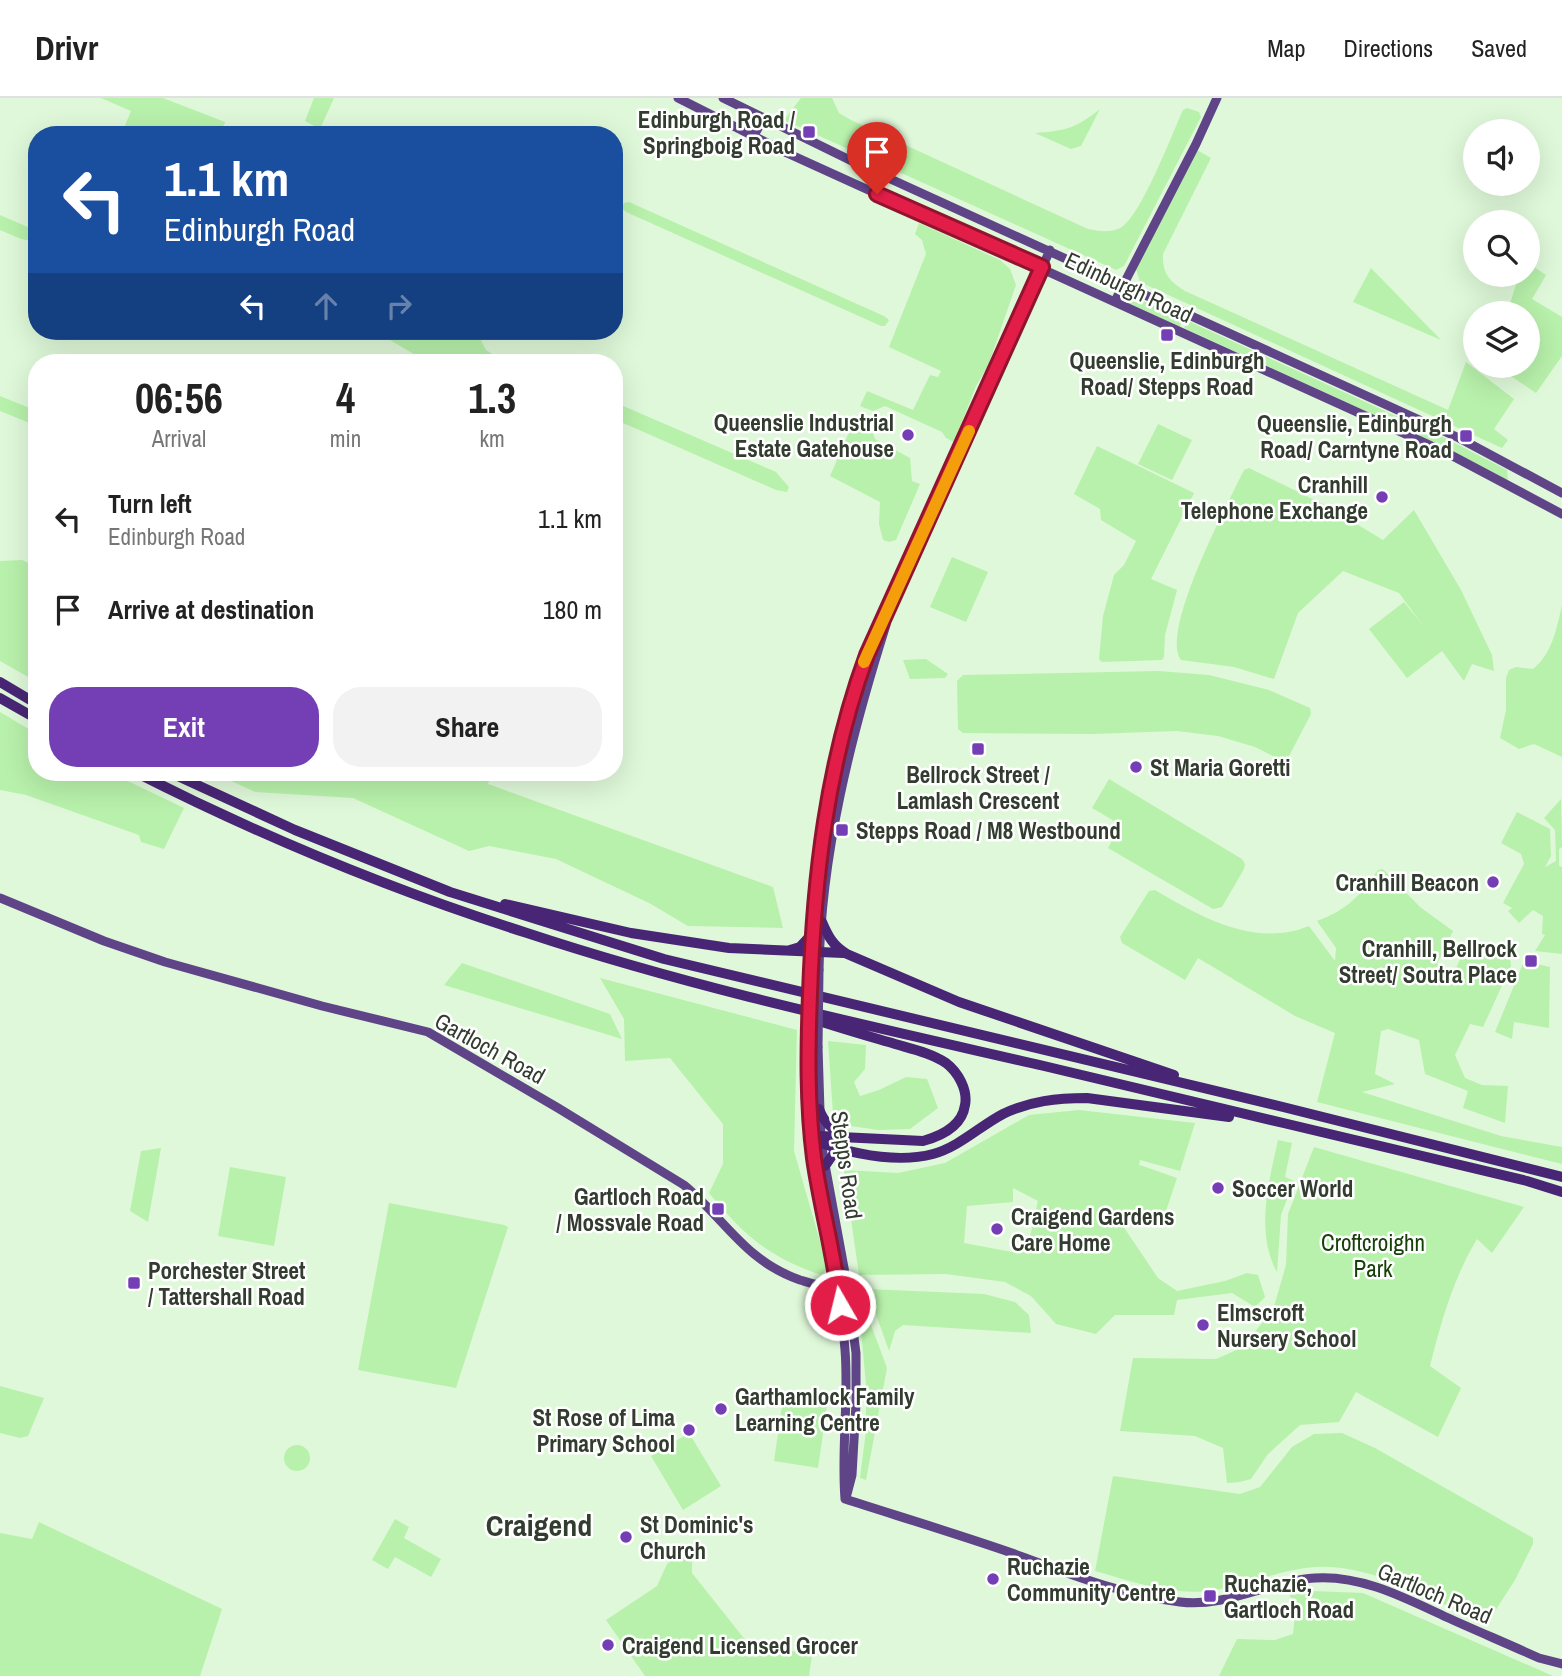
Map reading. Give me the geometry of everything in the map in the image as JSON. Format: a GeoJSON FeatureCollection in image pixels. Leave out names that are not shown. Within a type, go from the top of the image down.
{"type":"FeatureCollection","features":[{"type":"Feature","properties":{"kind":"highway"},"geometry":{"type":"LineString","coordinates":[[0,682],[28,699]]}},
{"type":"Feature","properties":{"kind":"highway"},"geometry":{"type":"LineString","coordinates":[[0,698],[28,714]]}},
{"type":"Feature","properties":{"kind":"highway"},"geometry":{"type":"LineString","coordinates":[[154,781],[292,846],[418,897],[529,934],[761,1000],[1527,1181],[1562,1192]]}},
{"type":"Feature","properties":{"kind":"highway"},"geometry":{"type":"LineString","coordinates":[[189,781],[295,830],[450,892],[664,959],[1283,1107],[1562,1177]]}},
{"type":"Feature","properties":{"kind":"highway"},"geometry":{"type":"LineString","coordinates":[[450,892],[631,933],[729,948],[847,954]]}},
{"type":"Feature","properties":{"kind":"highway"},"geometry":{"type":"LineString","coordinates":[[822,922],[828,937],[838,949],[959,1002],[1168,1073],[1283,1107]]}},
{"type":"Feature","properties":{"kind":"highway"},"geometry":{"type":"LineString","coordinates":[[783,951],[800,947],[813,933]]}},
{"type":"Feature","properties":{"kind":"highway"},"geometry":{"type":"LineString","coordinates":[[761,1000],[937,1058],[947,1064],[962,1083],[966,1104],[962,1114],[950,1130],[938,1137],[903,1142],[848,1137],[818,1140]]}},
{"type":"Feature","properties":{"kind":"highway"},"geometry":{"type":"LineString","coordinates":[[818,1140],[845,1149],[892,1158],[911,1158],[936,1153],[1004,1114],[1046,1099],[1067,1098],[1098,1099],[1278,1123]]}},
{"type":"Feature","properties":{"kind":"highway"},"geometry":{"type":"LineString","coordinates":[[819,1109],[822,1119],[831,1128],[848,1137]]}},
{"type":"Feature","properties":{"kind":"highway"},"geometry":{"type":"LineString","coordinates":[[825,1166],[834,1153],[845,1149]]}},
{"type":"Feature","properties":{"kind":"main road","name":"Edinburgh Road"},"geometry":{"type":"LineString","coordinates":[[678,98],[753,137],[1447,453],[1562,514]]}},
{"type":"Feature","properties":{"kind":"main road","name":"Edinburgh Road"},"geometry":{"type":"LineString","coordinates":[[723,98],[862,166],[1459,438],[1562,493]]}},
{"type":"Feature","properties":{"kind":"main road"},"geometry":{"type":"LineString","coordinates":[[1115,301],[1217,98]]}},
{"type":"Feature","properties":{"kind":"main road"},"geometry":{"type":"LineString","coordinates":[[753,137],[764,118]]}},
{"type":"Feature","properties":{"kind":"main road","name":"Stepps Road"},"geometry":{"type":"LineString","coordinates":[[816,952],[813,933],[819,855],[846,716],[867,655],[1050,250]]}},
{"type":"Feature","properties":{"kind":"main road","name":"Stepps Road"},"geometry":{"type":"LineString","coordinates":[[842,1284],[818,1140],[813,1046],[816,952],[830,852],[859,718],[898,586]]}},
{"type":"Feature","properties":{"kind":"main road"},"geometry":{"type":"LineString","coordinates":[[846,716],[859,718]]}},
{"type":"Feature","properties":{"kind":"main road","name":"Gartloch Road"},"geometry":{"type":"LineString","coordinates":[[0,898],[104,941],[165,962],[435,1035],[684,1185],[734,1238],[757,1258],[788,1276],[805,1282],[826,1286],[842,1284],[845,1499],[1136,1595],[1183,1603],[1202,1603],[1317,1578],[1369,1584],[1539,1658],[1562,1664]]}},
{"type":"Feature","properties":{"kind":"main road","name":"Stepps Road"},"geometry":{"type":"LineString","coordinates":[[813,1046],[819,1109],[818,1140],[825,1166],[842,1284]]}},
{"type":"Feature","properties":{"kind":"green space"},"geometry":{"type":"Polygon","coordinates":[[[101,98],[163,98],[225,122],[224,126],[125,126],[131,111],[101,98]]]}},
{"type":"Feature","properties":{"kind":"green space"},"geometry":{"type":"Polygon","coordinates":[[[314,98],[334,98],[321,126],[305,121],[314,98]]]}},
{"type":"Feature","properties":{"kind":"green space"},"geometry":{"type":"Polygon","coordinates":[[[801,98],[832,98],[839,113],[851,120],[1088,229],[1104,231],[1120,228],[1137,209],[1183,110],[1187,108],[1199,112],[1201,117],[1124,266],[1116,270],[784,120],[801,98]]]}},
{"type":"Feature","properties":{"kind":"green space"},"geometry":{"type":"Polygon","coordinates":[[[1100,109],[1081,146],[1071,149],[1035,133],[1070,127],[1100,109]]]}},
{"type":"Feature","properties":{"kind":"green space"},"geometry":{"type":"Polygon","coordinates":[[[1197,150],[1211,158],[1163,254],[1165,271],[1175,284],[1185,291],[1448,410],[1463,370],[1463,378],[1487,378],[1514,399],[1494,429],[1508,440],[1502,448],[1140,282],[1136,269],[1197,150]]]}},
{"type":"Feature","properties":{"kind":"green space"},"geometry":{"type":"Polygon","coordinates":[[[629,202],[889,320],[885,326],[881,326],[626,212],[623,209],[624,203],[629,202]]]}},
{"type":"Feature","properties":{"kind":"green space"},"geometry":{"type":"Polygon","coordinates":[[[0,215],[28,227],[28,240],[21,239],[0,230],[0,215]]]}},
{"type":"Feature","properties":{"kind":"green space"},"geometry":{"type":"Polygon","coordinates":[[[919,223],[1000,260],[1010,269],[1016,285],[988,366],[976,386],[954,442],[942,432],[885,406],[873,411],[860,406],[867,391],[913,410],[930,375],[938,377],[941,371],[889,347],[926,254],[922,240],[915,234],[919,223]]]}},
{"type":"Feature","properties":{"kind":"green space"},"geometry":{"type":"Polygon","coordinates":[[[1371,268],[1441,340],[1353,302],[1371,268]]]}},
{"type":"Feature","properties":{"kind":"green space"},"geometry":{"type":"Polygon","coordinates":[[[1540,271],[1546,275],[1540,285],[1540,271]]]}},
{"type":"Feature","properties":{"kind":"green space"},"geometry":{"type":"Polygon","coordinates":[[[1515,287],[1539,287],[1532,299],[1535,301],[1511,301],[1515,287]]]}},
{"type":"Feature","properties":{"kind":"green space"},"geometry":{"type":"Polygon","coordinates":[[[1128,294],[1183,319],[1180,327],[1125,302],[1128,294]]]}},
{"type":"Feature","properties":{"kind":"green space"},"geometry":{"type":"Polygon","coordinates":[[[1540,304],[1562,317],[1562,356],[1536,393],[1514,378],[1540,378],[1540,304]]]}},
{"type":"Feature","properties":{"kind":"green space"},"geometry":{"type":"Polygon","coordinates":[[[1188,321],[1451,441],[1507,470],[1508,481],[1418,435],[1184,328],[1188,321]]]}},
{"type":"Feature","properties":{"kind":"green space"},"geometry":{"type":"Polygon","coordinates":[[[390,340],[481,340],[486,350],[492,354],[414,354],[390,340]]]}},
{"type":"Feature","properties":{"kind":"green space"},"geometry":{"type":"Polygon","coordinates":[[[0,396],[28,407],[28,422],[0,411],[0,396]]]}},
{"type":"Feature","properties":{"kind":"green space"},"geometry":{"type":"Polygon","coordinates":[[[623,406],[776,472],[789,487],[787,492],[776,490],[623,423],[623,406]]]}},
{"type":"Feature","properties":{"kind":"green space"},"geometry":{"type":"Polygon","coordinates":[[[860,420],[870,425],[875,439],[910,458],[912,481],[920,484],[896,540],[889,542],[883,540],[879,524],[880,502],[830,476],[853,423],[860,420]]]}},
{"type":"Feature","properties":{"kind":"green space"},"geometry":{"type":"Polygon","coordinates":[[[1158,424],[1192,440],[1172,480],[1138,464],[1158,424]]]}},
{"type":"Feature","properties":{"kind":"green space"},"geometry":{"type":"Polygon","coordinates":[[[1097,446],[1194,493],[1151,579],[1177,590],[1165,635],[1162,660],[1102,662],[1099,659],[1103,616],[1114,575],[1124,565],[1136,541],[1101,520],[1100,509],[1074,494],[1097,446]]]}},
{"type":"Feature","properties":{"kind":"green space"},"geometry":{"type":"Polygon","coordinates":[[[1249,468],[1327,506],[1383,540],[1414,510],[1461,590],[1492,655],[1494,671],[1472,664],[1464,681],[1442,651],[1407,678],[1369,629],[1404,602],[1424,627],[1399,593],[1343,571],[1298,613],[1274,679],[1234,667],[1181,660],[1177,645],[1179,623],[1187,596],[1225,509],[1244,470],[1249,468]]]}},
{"type":"Feature","properties":{"kind":"green space"},"geometry":{"type":"Polygon","coordinates":[[[952,557],[988,572],[966,622],[930,607],[952,557]]]}},
{"type":"Feature","properties":{"kind":"green space"},"geometry":{"type":"Polygon","coordinates":[[[22,560],[28,563],[28,677],[0,661],[0,561],[22,560]]]}},
{"type":"Feature","properties":{"kind":"green space"},"geometry":{"type":"Polygon","coordinates":[[[1562,605],[1562,757],[1534,744],[1519,749],[1500,738],[1506,710],[1506,678],[1509,670],[1516,667],[1533,669],[1545,656],[1553,640],[1562,605]]]}},
{"type":"Feature","properties":{"kind":"green space"},"geometry":{"type":"Polygon","coordinates":[[[926,659],[948,674],[945,678],[910,679],[903,660],[926,659]]]}},
{"type":"Feature","properties":{"kind":"green space"},"geometry":{"type":"Polygon","coordinates":[[[1159,671],[1209,675],[1269,690],[1310,708],[1311,714],[1288,758],[1281,760],[1255,747],[1218,736],[1177,731],[1094,734],[963,733],[958,729],[957,681],[963,675],[1159,671]]]}},
{"type":"Feature","properties":{"kind":"green space"},"geometry":{"type":"Polygon","coordinates":[[[0,712],[28,729],[28,781],[128,781],[184,808],[164,849],[141,842],[139,835],[26,795],[0,790],[0,712]]]}},
{"type":"Feature","properties":{"kind":"green space"},"geometry":{"type":"Polygon","coordinates":[[[1109,779],[1242,859],[1244,869],[1222,907],[1213,909],[1108,848],[1121,825],[1092,808],[1109,779]]]}},
{"type":"Feature","properties":{"kind":"green space"},"geometry":{"type":"Polygon","coordinates":[[[231,781],[489,781],[488,784],[773,887],[783,928],[688,926],[649,903],[556,859],[489,846],[469,851],[353,798],[255,792],[231,781]]]}},
{"type":"Feature","properties":{"kind":"green space"},"geometry":{"type":"Polygon","coordinates":[[[1561,799],[1562,847],[1559,849],[1559,866],[1562,867],[1562,954],[1535,951],[1545,935],[1542,934],[1543,916],[1533,910],[1519,923],[1508,911],[1512,908],[1503,903],[1524,864],[1521,854],[1501,843],[1517,812],[1550,829],[1551,856],[1545,867],[1556,861],[1555,830],[1544,818],[1561,799]]]}},
{"type":"Feature","properties":{"kind":"green space"},"geometry":{"type":"Polygon","coordinates":[[[1383,869],[1420,907],[1453,931],[1437,964],[1454,972],[1469,941],[1510,958],[1511,966],[1483,1027],[1470,1024],[1455,1055],[1465,1078],[1482,1085],[1508,1086],[1505,1123],[1463,1108],[1468,1091],[1425,1074],[1419,1040],[1388,1029],[1381,1031],[1375,1074],[1395,1084],[1362,1092],[1501,1136],[1562,1147],[1562,1164],[1317,1102],[1335,1033],[1295,1016],[1198,958],[1185,980],[1122,943],[1120,937],[1149,891],[1155,890],[1210,919],[1249,931],[1289,932],[1309,926],[1335,961],[1336,948],[1317,921],[1345,906],[1359,894],[1378,870],[1383,869]]]}},
{"type":"Feature","properties":{"kind":"green space"},"geometry":{"type":"Polygon","coordinates":[[[1524,961],[1550,967],[1549,1028],[1514,1022],[1512,1039],[1495,1032],[1524,961]]]}},
{"type":"Feature","properties":{"kind":"green space"},"geometry":{"type":"Polygon","coordinates":[[[462,963],[610,1014],[622,1039],[444,985],[462,963]]]}},
{"type":"Feature","properties":{"kind":"green space"},"geometry":{"type":"Polygon","coordinates":[[[600,978],[797,1030],[794,1151],[828,1269],[821,1275],[786,1260],[758,1243],[709,1193],[723,1164],[723,1124],[670,1058],[625,1061],[624,1019],[600,978]]]}},
{"type":"Feature","properties":{"kind":"green space"},"geometry":{"type":"Polygon","coordinates":[[[828,1041],[866,1045],[865,1069],[854,1082],[860,1096],[906,1077],[927,1079],[938,1108],[910,1129],[878,1130],[844,1125],[833,1114],[828,1041]]]}},
{"type":"Feature","properties":{"kind":"green space"},"geometry":{"type":"Polygon","coordinates":[[[1079,1110],[1195,1123],[1180,1171],[1140,1160],[1139,1168],[1140,1165],[1177,1178],[1162,1223],[1127,1211],[1123,1226],[1158,1278],[1177,1291],[1225,1281],[1247,1273],[1258,1275],[1265,1297],[1255,1307],[1232,1293],[1177,1300],[1174,1315],[1115,1315],[1096,1334],[1056,1324],[1031,1296],[1005,1282],[946,1274],[859,1275],[844,1170],[898,1173],[945,1163],[1029,1115],[1079,1110]],[[1013,1188],[1013,1202],[967,1206],[964,1243],[1012,1252],[1027,1250],[1038,1201],[1013,1188]]]}},
{"type":"Feature","properties":{"kind":"green space"},"geometry":{"type":"Polygon","coordinates":[[[1278,1140],[1292,1143],[1285,1177],[1294,1181],[1281,1215],[1277,1272],[1270,1257],[1265,1224],[1268,1190],[1278,1140]]]}},
{"type":"Feature","properties":{"kind":"green space","name":"Croftcroighn Park"},"geometry":{"type":"Polygon","coordinates":[[[1314,1147],[1524,1207],[1492,1253],[1477,1239],[1454,1285],[1430,1366],[1461,1388],[1438,1437],[1356,1392],[1339,1422],[1300,1425],[1268,1454],[1251,1479],[1227,1483],[1223,1448],[1195,1436],[1120,1431],[1133,1358],[1216,1359],[1241,1348],[1273,1310],[1286,1265],[1288,1214],[1314,1147]]]}},
{"type":"Feature","properties":{"kind":"green space"},"geometry":{"type":"Polygon","coordinates":[[[161,1148],[148,1222],[130,1211],[141,1151],[161,1148]]]}},
{"type":"Feature","properties":{"kind":"green space"},"geometry":{"type":"Polygon","coordinates":[[[230,1167],[286,1177],[274,1246],[218,1236],[230,1167]]]}},
{"type":"Feature","properties":{"kind":"green space"},"geometry":{"type":"Polygon","coordinates":[[[389,1203],[508,1227],[456,1388],[358,1370],[389,1203]]]}},
{"type":"Feature","properties":{"kind":"green space"},"geometry":{"type":"Polygon","coordinates":[[[867,1289],[984,1294],[1015,1302],[1029,1315],[1031,1333],[903,1325],[895,1331],[889,1351],[867,1289]]]}},
{"type":"Feature","properties":{"kind":"green space"},"geometry":{"type":"Polygon","coordinates":[[[859,1309],[865,1309],[887,1368],[866,1480],[860,1478],[866,1431],[866,1385],[859,1309]]]}},
{"type":"Feature","properties":{"kind":"green space"},"geometry":{"type":"Polygon","coordinates":[[[0,1386],[44,1398],[28,1436],[20,1438],[0,1433],[0,1386]]]}},
{"type":"Feature","properties":{"kind":"green space"},"geometry":{"type":"Polygon","coordinates":[[[783,1399],[827,1406],[818,1468],[774,1461],[783,1399]]]}},
{"type":"Feature","properties":{"kind":"green space"},"geometry":{"type":"Polygon","coordinates":[[[689,1433],[721,1486],[683,1510],[651,1456],[689,1433]]]}},
{"type":"Feature","properties":{"kind":"green space"},"geometry":{"type":"Polygon","coordinates":[[[1342,1433],[1375,1448],[1533,1538],[1533,1544],[1515,1580],[1486,1625],[1381,1577],[1336,1567],[1303,1568],[1221,1589],[1189,1592],[1158,1588],[1095,1571],[1113,1476],[1240,1494],[1260,1487],[1292,1447],[1314,1434],[1342,1433]]]}},
{"type":"Feature","properties":{"kind":"green space"},"geometry":{"type":"Polygon","coordinates":[[[297,1445],[306,1449],[310,1458],[306,1467],[297,1471],[288,1467],[284,1458],[288,1449],[297,1445]]]}},
{"type":"Feature","properties":{"kind":"green space"},"geometry":{"type":"Polygon","coordinates":[[[395,1519],[409,1527],[404,1538],[441,1559],[431,1577],[395,1557],[388,1569],[372,1560],[395,1519]]]}},
{"type":"Feature","properties":{"kind":"green space"},"geometry":{"type":"Polygon","coordinates":[[[39,1522],[222,1609],[200,1676],[0,1676],[0,1533],[32,1539],[39,1522]]]}},
{"type":"Feature","properties":{"kind":"green space"},"geometry":{"type":"Polygon","coordinates":[[[692,1544],[692,1573],[747,1642],[812,1655],[809,1676],[645,1676],[606,1620],[657,1586],[667,1564],[692,1544]]]}},
{"type":"Feature","properties":{"kind":"green space"},"geometry":{"type":"Polygon","coordinates":[[[1312,1591],[1363,1593],[1553,1676],[1219,1676],[1237,1639],[1275,1640],[1293,1634],[1296,1605],[1289,1595],[1312,1591]]]}},
{"type":"Feature","properties":{"kind":"slow traffic"},"geometry":{"type":"LineString","coordinates":[[864,662],[969,431]]}},
{"type":"Feature","properties":{"kind":"place","name":"Edinburgh Road / Springboig Road"},"geometry":{"type":"Point","coordinates":[809,132]}},
{"type":"Feature","properties":{"kind":"place","name":"Queenslie, Edinburgh Road/ Stepps Road"},"geometry":{"type":"Point","coordinates":[1167,335]}},
{"type":"Feature","properties":{"kind":"place","name":"Queenslie Industrial Estate Gatehouse"},"geometry":{"type":"Point","coordinates":[908,435]}},
{"type":"Feature","properties":{"kind":"place","name":"Queenslie, Edinburgh Road/ Carntyne Road"},"geometry":{"type":"Point","coordinates":[1466,436]}},
{"type":"Feature","properties":{"kind":"place","name":"Cranhill Telephone Exchange"},"geometry":{"type":"Point","coordinates":[1382,497]}},
{"type":"Feature","properties":{"kind":"place","name":"Bellrock Street / Lamlash Crescent"},"geometry":{"type":"Point","coordinates":[978,749]}},
{"type":"Feature","properties":{"kind":"place","name":"St Maria Goretti"},"geometry":{"type":"Point","coordinates":[1136,767]}},
{"type":"Feature","properties":{"kind":"place","name":"Stepps Road / M8 Westbound"},"geometry":{"type":"Point","coordinates":[842,830]}},
{"type":"Feature","properties":{"kind":"place","name":"Cranhill Beacon"},"geometry":{"type":"Point","coordinates":[1493,882]}},
{"type":"Feature","properties":{"kind":"place","name":"Cranhill, Bellrock Street/ Soutra Place"},"geometry":{"type":"Point","coordinates":[1531,961]}},
{"type":"Feature","properties":{"kind":"place","name":"Soccer World"},"geometry":{"type":"Point","coordinates":[1218,1188]}},
{"type":"Feature","properties":{"kind":"place","name":"Gartloch Road / Mossvale Road"},"geometry":{"type":"Point","coordinates":[718,1209]}},
{"type":"Feature","properties":{"kind":"place","name":"Craigend Gardens Care Home"},"geometry":{"type":"Point","coordinates":[997,1229]}},
{"type":"Feature","properties":{"kind":"place","name":"Porchester Street / Tattershall Road"},"geometry":{"type":"Point","coordinates":[134,1283]}},
{"type":"Feature","properties":{"kind":"place","name":"Elmscroft Nursery School"},"geometry":{"type":"Point","coordinates":[1203,1325]}},
{"type":"Feature","properties":{"kind":"place","name":"Garthamlock Family Learning Centre"},"geometry":{"type":"Point","coordinates":[721,1409]}},
{"type":"Feature","properties":{"kind":"place","name":"St Rose of Lima Primary School"},"geometry":{"type":"Point","coordinates":[689,1430]}},
{"type":"Feature","properties":{"kind":"place","name":"St Dominic's Church"},"geometry":{"type":"Point","coordinates":[626,1537]}},
{"type":"Feature","properties":{"kind":"place","name":"Ruchazie Community Centre"},"geometry":{"type":"Point","coordinates":[993,1579]}},
{"type":"Feature","properties":{"kind":"place","name":"Ruchazie, Gartloch Road"},"geometry":{"type":"Point","coordinates":[1210,1596]}},
{"type":"Feature","properties":{"kind":"place","name":"Craigend Licensed Grocer"},"geometry":{"type":"Point","coordinates":[608,1645]}},
{"type":"Feature","properties":{"kind":"district","name":"Craigend"},"geometry":{"type":"Point","coordinates":[539,1525]}},
{"type":"Feature","properties":{"kind":"route"},"geometry":{"type":"LineString","coordinates":[[840,1305],[814,1160],[808,1069],[819,855],[836,758],[850,701],[867,655],[1042,267],[877,194]]}}]}
